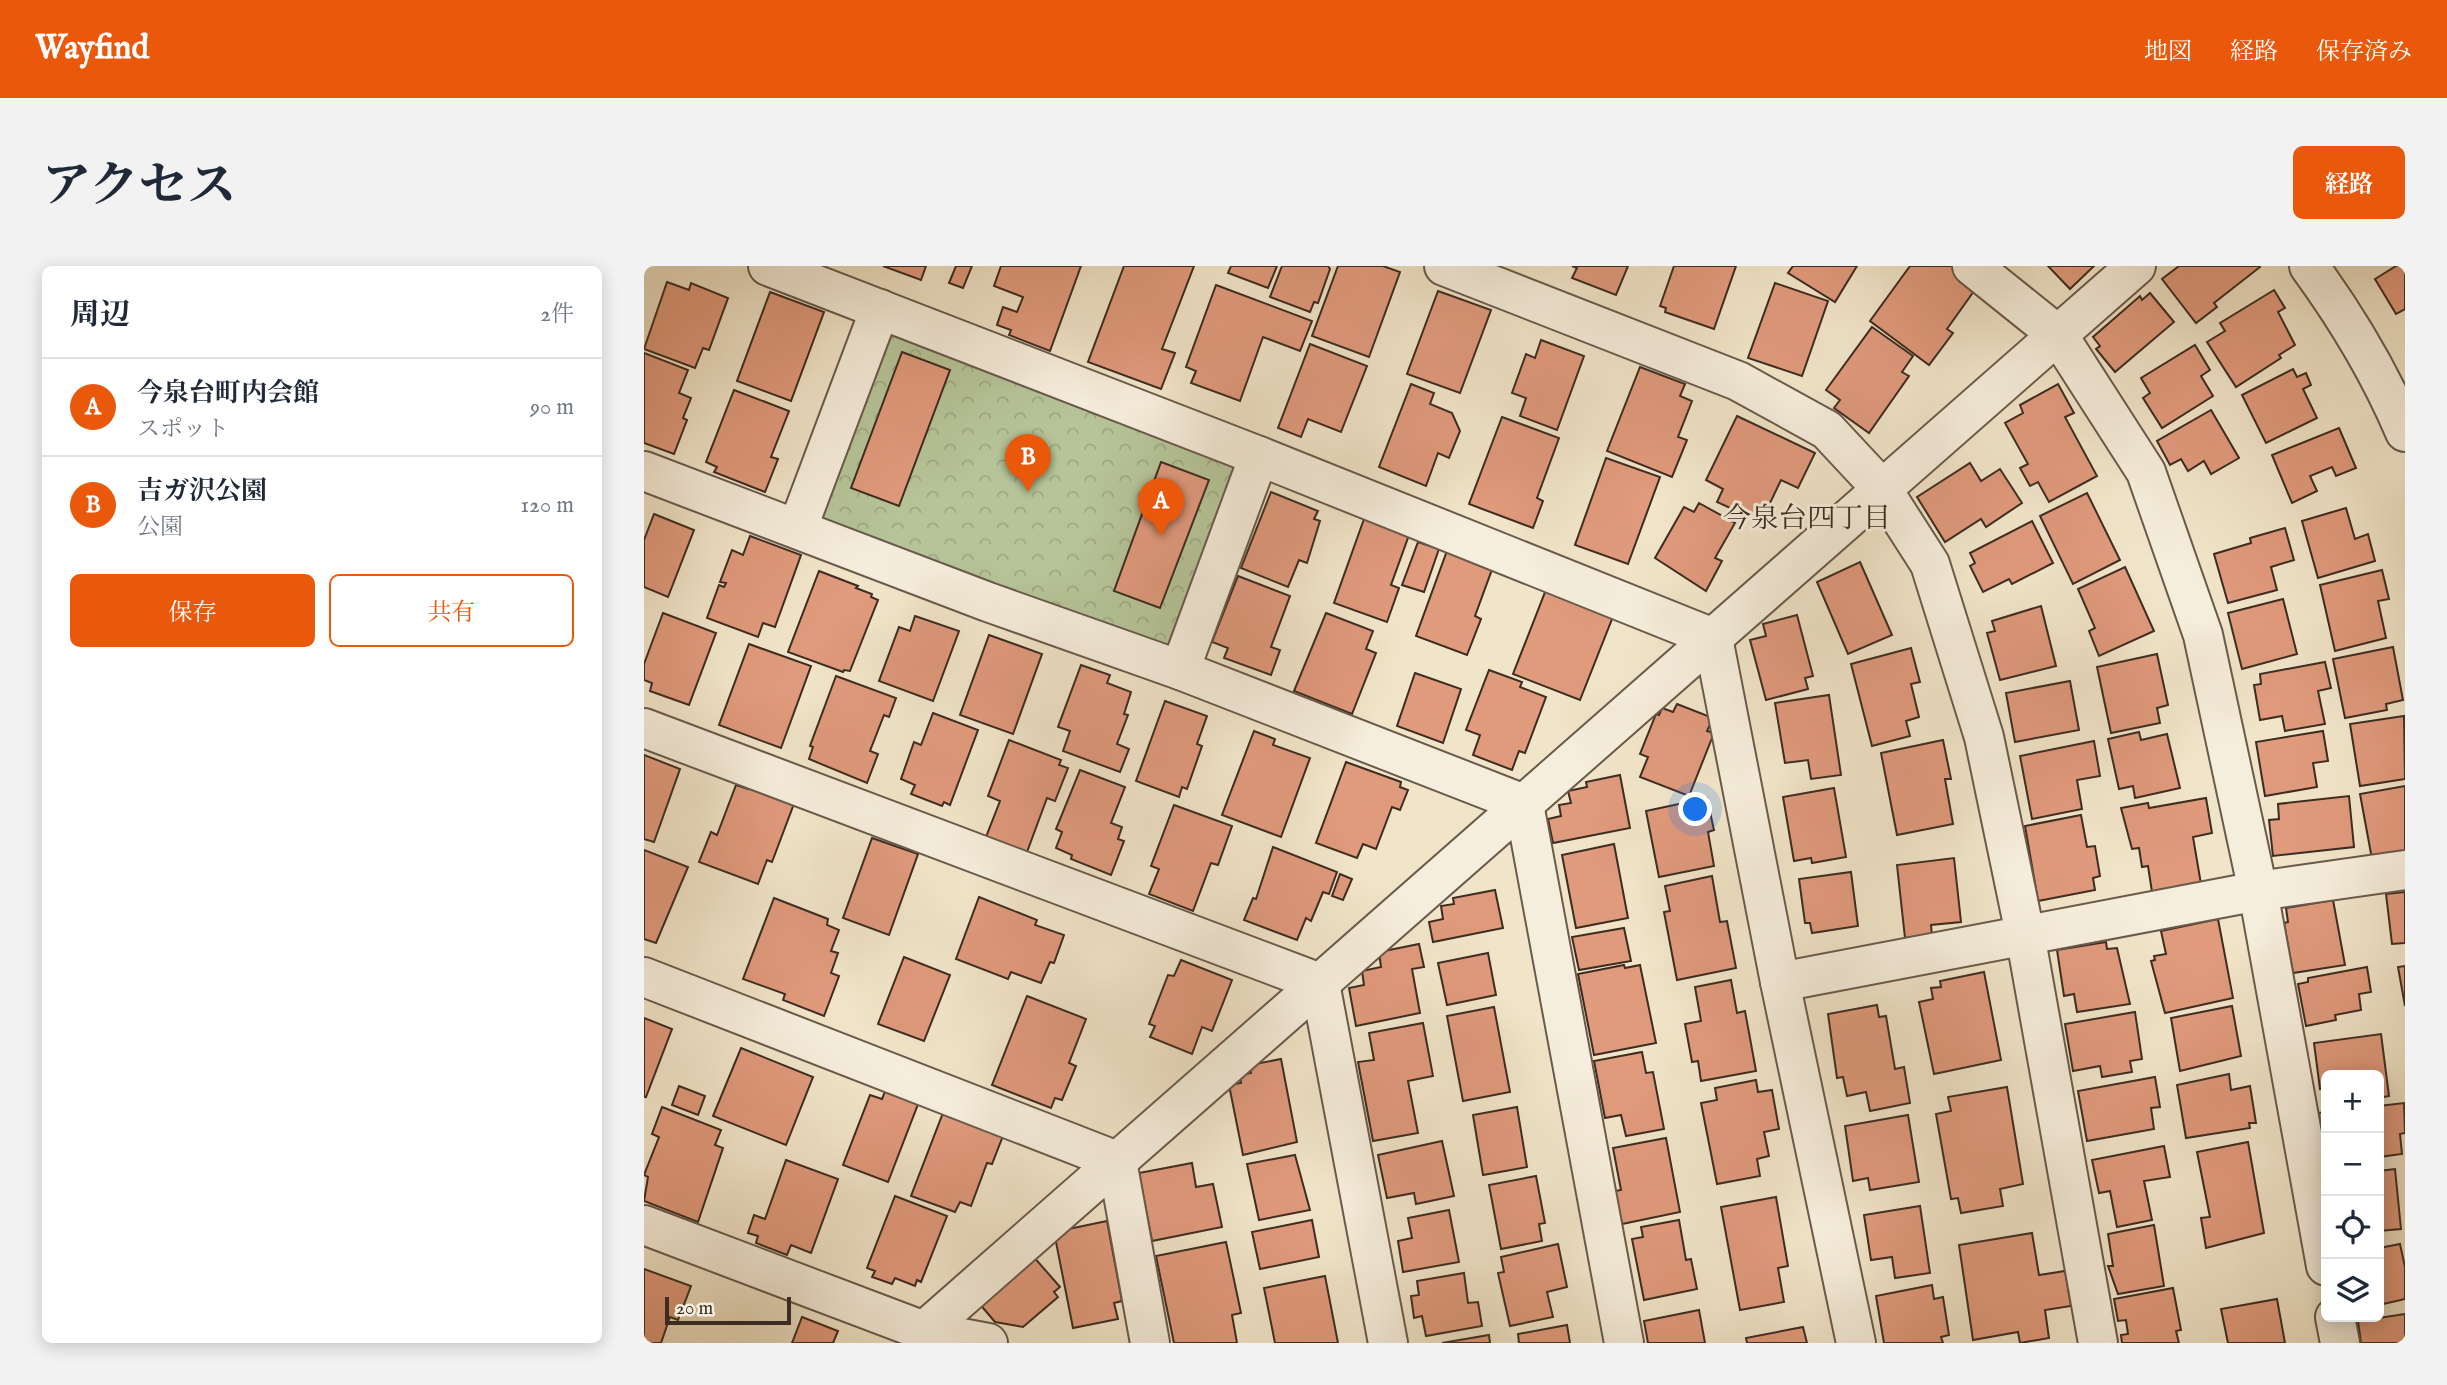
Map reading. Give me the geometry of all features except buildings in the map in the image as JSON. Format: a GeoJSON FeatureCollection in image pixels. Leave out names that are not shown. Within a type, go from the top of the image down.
{"type":"FeatureCollection","features":[{"type":"Feature","properties":{"kind":"street"},"geometry":{"type":"LineString","coordinates":[[768,266],[1259,456],[1713,638]]}},
{"type":"Feature","properties":{"kind":"street"},"geometry":{"type":"LineString","coordinates":[[1444,266],[1738,381],[1827,430],[1882,489],[1930,564],[1984,737],[2025,934],[2098,1343]]}},
{"type":"Feature","properties":{"kind":"street"},"geometry":{"type":"LineString","coordinates":[[1972,266],[2058,335],[2146,472],[2203,635],[2258,891],[2325,1259]]}},
{"type":"Feature","properties":{"kind":"street"},"geometry":{"type":"LineString","coordinates":[[924,1331],[2136,266]]}},
{"type":"Feature","properties":{"kind":"street"},"geometry":{"type":"LineString","coordinates":[[2309,266],[2341,310],[2388,392],[2405,432]]}},
{"type":"Feature","properties":{"kind":"street"},"geometry":{"type":"LineString","coordinates":[[798,527],[880,309]]}},
{"type":"Feature","properties":{"kind":"street"},"geometry":{"type":"LineString","coordinates":[[1180,670],[1259,456]]}},
{"type":"Feature","properties":{"kind":"street"},"geometry":{"type":"LineString","coordinates":[[644,471],[798,527],[988,602],[1180,670],[1524,804]]}},
{"type":"Feature","properties":{"kind":"street"},"geometry":{"type":"LineString","coordinates":[[1713,638],[1780,982],[1856,1343]]}},
{"type":"Feature","properties":{"kind":"street"},"geometry":{"type":"LineString","coordinates":[[644,728],[1320,983]]}},
{"type":"Feature","properties":{"kind":"street"},"geometry":{"type":"LineString","coordinates":[[1524,804],[1624,1343]]}},
{"type":"Feature","properties":{"kind":"street"},"geometry":{"type":"LineString","coordinates":[[1780,982],[2258,891],[2405,870]]}},
{"type":"Feature","properties":{"kind":"street"},"geometry":{"type":"LineString","coordinates":[[644,977],[1117,1161]]}},
{"type":"Feature","properties":{"kind":"street"},"geometry":{"type":"LineString","coordinates":[[1320,983],[1388,1343]]}},
{"type":"Feature","properties":{"kind":"street"},"geometry":{"type":"LineString","coordinates":[[1117,1161],[1150,1343]]}},
{"type":"Feature","properties":{"kind":"street"},"geometry":{"type":"LineString","coordinates":[[644,1225],[924,1331],[988,1343]]}},
{"type":"Feature","properties":{"kind":"street"},"geometry":{"type":"LineString","coordinates":[[2336,1322],[2340,1343]]}},
{"type":"Feature","properties":{"kind":"green space"},"geometry":{"type":"Polygon","coordinates":[[[890,329],[1237,465],[1169,651],[819,519],[890,329]]]}},
{"type":"Feature","properties":{"kind":"place","name":"吉ガ沢公園"},"geometry":{"type":"Point","coordinates":[1028,492]}},
{"type":"Feature","properties":{"kind":"place","name":"今泉台町内会館"},"geometry":{"type":"Point","coordinates":[1161,536]}},
{"type":"Feature","properties":{"kind":"district","name":"今泉台四丁目"},"geometry":{"type":"Point","coordinates":[1807,519]}}]}
